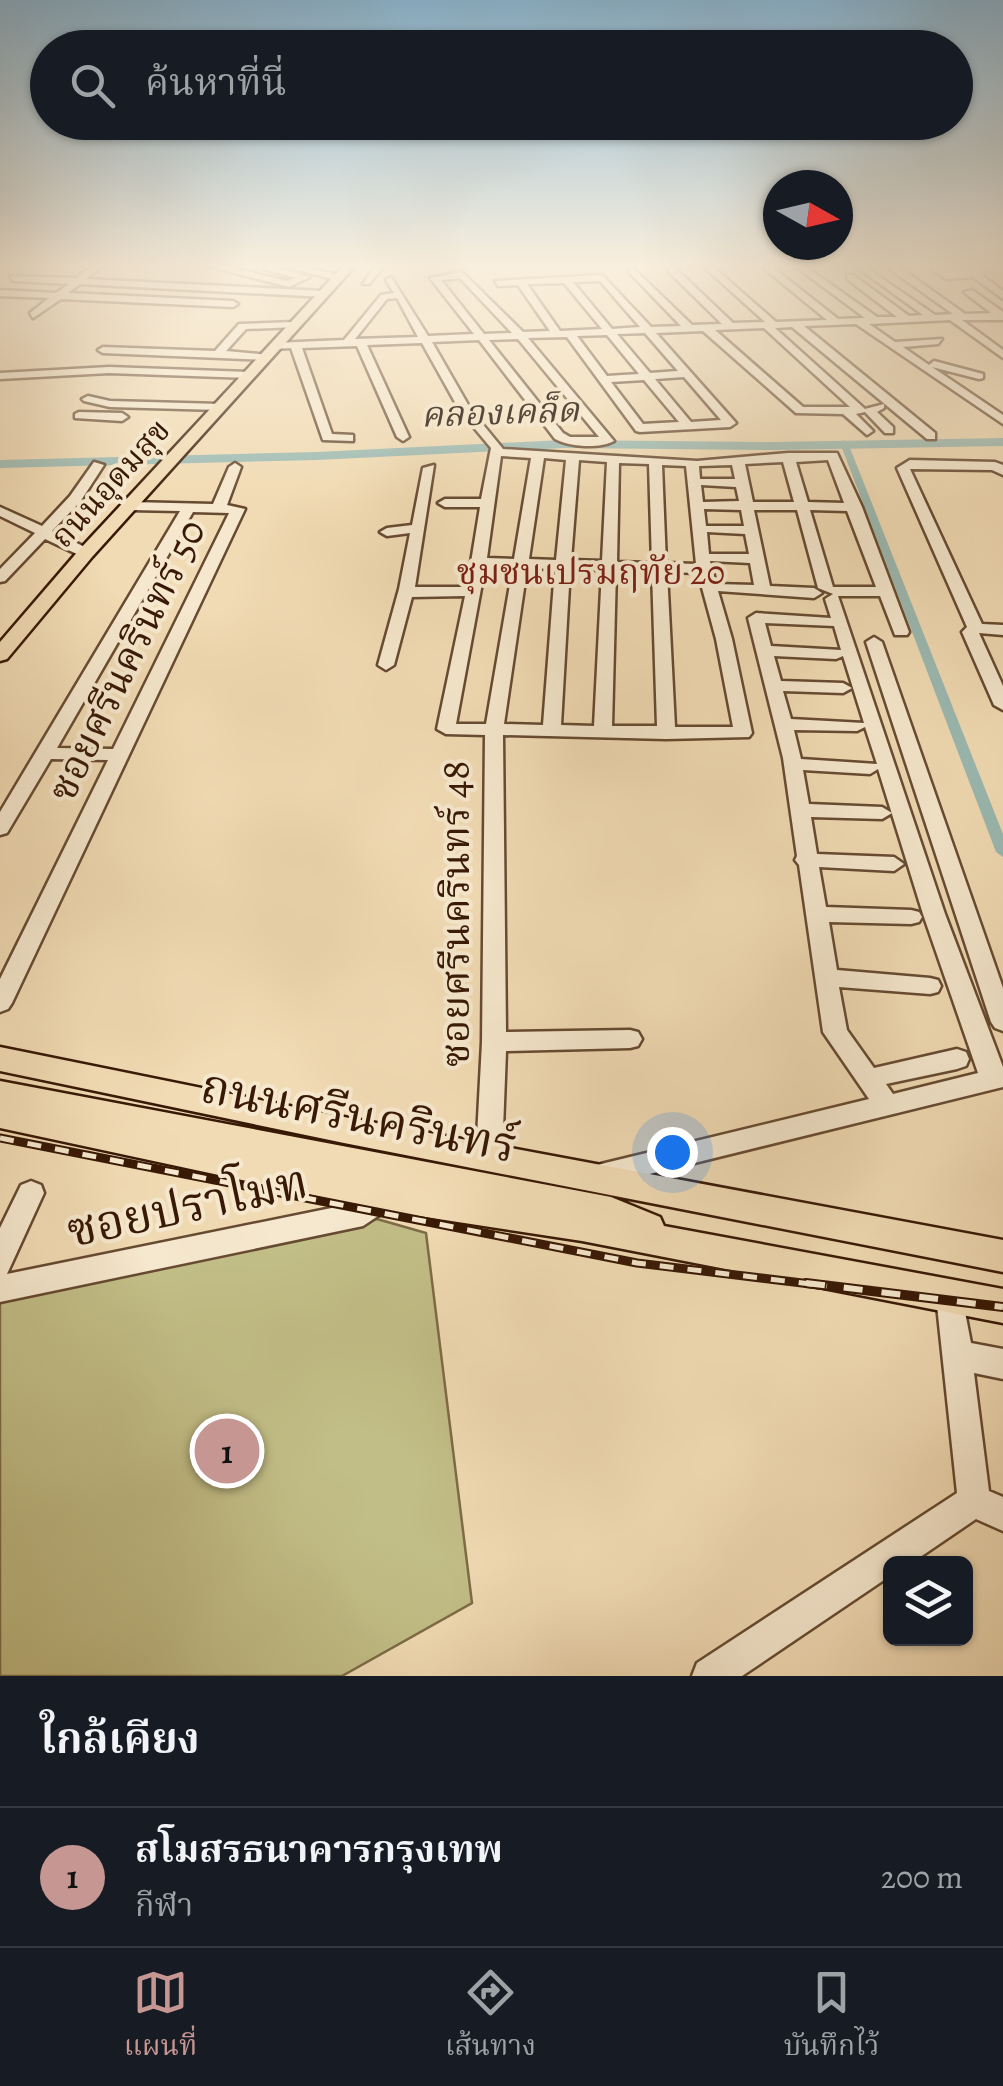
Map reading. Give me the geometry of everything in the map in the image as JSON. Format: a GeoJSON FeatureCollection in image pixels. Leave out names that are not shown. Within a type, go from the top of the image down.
{"type":"FeatureCollection","features":[{"type":"Feature","properties":{"kind":"main road","name":"ถนนอุดมสุข"},"geometry":{"type":"LineString","coordinates":[[0,655],[86,553],[277,344]]}},
{"type":"Feature","properties":{"kind":"main road","name":"ถนนศรีนครินทร์"},"geometry":{"type":"LineString","coordinates":[[0,1059],[590,1178],[1003,1256]]}},
{"type":"Feature","properties":{"kind":"main road","name":"ถนนศรีนครินทร์"},"geometry":{"type":"LineString","coordinates":[[0,1078],[612,1196],[697,1198]]}},
{"type":"Feature","properties":{"kind":"main road","name":"ถนนศรีนครินทร์"},"geometry":{"type":"LineString","coordinates":[[0,1094],[611,1212],[694,1247]]}},
{"type":"Feature","properties":{"kind":"main road","name":"ถนนศรีนครินทร์"},"geometry":{"type":"LineString","coordinates":[[0,1115],[386,1196],[694,1247],[1003,1306]]}},
{"type":"Feature","properties":{"kind":"street"},"geometry":{"type":"LineString","coordinates":[[218,354],[227,344]]}},
{"type":"Feature","properties":{"kind":"street"},"geometry":{"type":"LineString","coordinates":[[103,350],[218,354],[341,344]]}},
{"type":"Feature","properties":{"kind":"street"},"geometry":{"type":"LineString","coordinates":[[361,344],[402,437]]}},
{"type":"Feature","properties":{"kind":"street"},"geometry":{"type":"LineString","coordinates":[[425,344],[466,411],[496,448],[538,454],[696,462],[832,456],[855,507],[900,632]]}},
{"type":"Feature","properties":{"kind":"street"},"geometry":{"type":"LineString","coordinates":[[489,344],[545,391],[609,440],[563,440],[545,391],[524,344]]}},
{"type":"Feature","properties":{"kind":"street"},"geometry":{"type":"LineString","coordinates":[[573,344],[605,379],[640,428],[730,423],[660,344]]}},
{"type":"Feature","properties":{"kind":"street"},"geometry":{"type":"LineString","coordinates":[[618,344],[688,426]]}},
{"type":"Feature","properties":{"kind":"street"},"geometry":{"type":"LineString","coordinates":[[725,344],[819,425]]}},
{"type":"Feature","properties":{"kind":"street"},"geometry":{"type":"LineString","coordinates":[[790,344],[860,408],[803,412]]}},
{"type":"Feature","properties":{"kind":"street"},"geometry":{"type":"LineString","coordinates":[[819,344],[931,436]]}},
{"type":"Feature","properties":{"kind":"street"},"geometry":{"type":"LineString","coordinates":[[891,345],[900,344]]}},
{"type":"Feature","properties":{"kind":"street"},"geometry":{"type":"LineString","coordinates":[[891,345],[928,366],[1003,420]]}},
{"type":"Feature","properties":{"kind":"street"},"geometry":{"type":"LineString","coordinates":[[296,346],[327,437],[349,438]]}},
{"type":"Feature","properties":{"kind":"street"},"geometry":{"type":"LineString","coordinates":[[906,355],[951,350]]}},
{"type":"Feature","properties":{"kind":"street"},"geometry":{"type":"LineString","coordinates":[[806,360],[837,359]]}},
{"type":"Feature","properties":{"kind":"street"},"geometry":{"type":"LineString","coordinates":[[928,366],[964,362]]}},
{"type":"Feature","properties":{"kind":"street"},"geometry":{"type":"LineString","coordinates":[[928,366],[979,376]]}},
{"type":"Feature","properties":{"kind":"street"},"geometry":{"type":"LineString","coordinates":[[0,376],[109,370],[249,374]]}},
{"type":"Feature","properties":{"kind":"street"},"geometry":{"type":"LineString","coordinates":[[605,379],[686,374]]}},
{"type":"Feature","properties":{"kind":"street"},"geometry":{"type":"LineString","coordinates":[[874,390],[868,392],[880,406]]}},
{"type":"Feature","properties":{"kind":"street"},"geometry":{"type":"LineString","coordinates":[[88,399],[214,413]]}},
{"type":"Feature","properties":{"kind":"street"},"geometry":{"type":"LineString","coordinates":[[889,430],[870,411],[880,406],[896,408]]}},
{"type":"Feature","properties":{"kind":"street"},"geometry":{"type":"LineString","coordinates":[[846,411],[867,431]]}},
{"type":"Feature","properties":{"kind":"street"},"geometry":{"type":"LineString","coordinates":[[79,416],[214,413]]}},
{"type":"Feature","properties":{"kind":"street"},"geometry":{"type":"LineString","coordinates":[[496,448],[479,562],[446,728],[552,733],[743,731],[708,563],[693,464],[696,462]]}},
{"type":"Feature","properties":{"kind":"street","name":"ซอยศรีนครินทร์ 48"},"geometry":{"type":"LineString","coordinates":[[489,1156],[494,1042],[494,732],[538,454]]}},
{"type":"Feature","properties":{"kind":"street"},"geometry":{"type":"LineString","coordinates":[[552,733],[573,456]]}},
{"type":"Feature","properties":{"kind":"street"},"geometry":{"type":"LineString","coordinates":[[590,1178],[998,1078],[934,914],[828,593],[788,457]]}},
{"type":"Feature","properties":{"kind":"street"},"geometry":{"type":"LineString","coordinates":[[602,733],[613,458]]}},
{"type":"Feature","properties":{"kind":"street"},"geometry":{"type":"LineString","coordinates":[[656,460],[666,734]]}},
{"type":"Feature","properties":{"kind":"street"},"geometry":{"type":"LineString","coordinates":[[738,461],[763,590]]}},
{"type":"Feature","properties":{"kind":"street"},"geometry":{"type":"LineString","coordinates":[[976,628],[904,468],[910,464],[995,466],[1003,471]]}},
{"type":"Feature","properties":{"kind":"street"},"geometry":{"type":"LineString","coordinates":[[0,562],[75,499],[98,465]]}},
{"type":"Feature","properties":{"kind":"street","name":"ซอยศรีนครินทร์ 50"},"geometry":{"type":"LineString","coordinates":[[0,1003],[6,979],[117,755],[228,508],[235,467]]}},
{"type":"Feature","properties":{"kind":"street"},"geometry":{"type":"LineString","coordinates":[[386,665],[408,590],[429,468]]}},
{"type":"Feature","properties":{"kind":"street"},"geometry":{"type":"LineString","coordinates":[[705,482],[744,483]]}},
{"type":"Feature","properties":{"kind":"street"},"geometry":{"type":"LineString","coordinates":[[445,504],[487,504]]}},
{"type":"Feature","properties":{"kind":"street"},"geometry":{"type":"LineString","coordinates":[[706,504],[855,507]]}},
{"type":"Feature","properties":{"kind":"street"},"geometry":{"type":"LineString","coordinates":[[130,506],[228,508]]}},
{"type":"Feature","properties":{"kind":"street"},"geometry":{"type":"LineString","coordinates":[[0,829],[190,506]]}},
{"type":"Feature","properties":{"kind":"street"},"geometry":{"type":"LineString","coordinates":[[0,511],[86,553]]}},
{"type":"Feature","properties":{"kind":"street"},"geometry":{"type":"LineString","coordinates":[[395,527],[419,528]]}},
{"type":"Feature","properties":{"kind":"street"},"geometry":{"type":"LineString","coordinates":[[711,529],[752,530]]}},
{"type":"Feature","properties":{"kind":"street"},"geometry":{"type":"LineString","coordinates":[[0,578],[39,531]]}},
{"type":"Feature","properties":{"kind":"street"},"geometry":{"type":"LineString","coordinates":[[479,562],[658,568],[758,559]]}},
{"type":"Feature","properties":{"kind":"street"},"geometry":{"type":"LineString","coordinates":[[720,587],[887,592]]}},
{"type":"Feature","properties":{"kind":"street"},"geometry":{"type":"LineString","coordinates":[[408,590],[473,592]]}},
{"type":"Feature","properties":{"kind":"street"},"geometry":{"type":"LineString","coordinates":[[728,617],[829,622]]}},
{"type":"Feature","properties":{"kind":"street"},"geometry":{"type":"LineString","coordinates":[[756,618],[792,764],[835,1032],[887,1106]]}},
{"type":"Feature","properties":{"kind":"street"},"geometry":{"type":"LineString","coordinates":[[1003,630],[976,628],[970,632],[1003,706]]}},
{"type":"Feature","properties":{"kind":"street"},"geometry":{"type":"LineString","coordinates":[[874,642],[1003,1022]]}},
{"type":"Feature","properties":{"kind":"street"},"geometry":{"type":"LineString","coordinates":[[762,652],[836,654]]}},
{"type":"Feature","properties":{"kind":"street"},"geometry":{"type":"LineString","coordinates":[[772,686],[843,688]]}},
{"type":"Feature","properties":{"kind":"street"},"geometry":{"type":"LineString","coordinates":[[783,724],[856,726]]}},
{"type":"Feature","properties":{"kind":"street"},"geometry":{"type":"LineString","coordinates":[[44,753],[117,755]]}},
{"type":"Feature","properties":{"kind":"street"},"geometry":{"type":"LineString","coordinates":[[792,764],[870,768]]}},
{"type":"Feature","properties":{"kind":"street"},"geometry":{"type":"LineString","coordinates":[[798,810],[882,814]]}},
{"type":"Feature","properties":{"kind":"street"},"geometry":{"type":"LineString","coordinates":[[805,860],[894,864]]}},
{"type":"Feature","properties":{"kind":"street"},"geometry":{"type":"LineString","coordinates":[[814,914],[911,917]]}},
{"type":"Feature","properties":{"kind":"street"},"geometry":{"type":"LineString","coordinates":[[826,978],[930,986]]}},
{"type":"Feature","properties":{"kind":"street"},"geometry":{"type":"LineString","coordinates":[[494,1042],[630,1040]]}},
{"type":"Feature","properties":{"kind":"street"},"geometry":{"type":"LineString","coordinates":[[867,1080],[956,1059]]}},
{"type":"Feature","properties":{"kind":"street"},"geometry":{"type":"LineString","coordinates":[[0,1264],[31,1193]]}},
{"type":"Feature","properties":{"kind":"street","name":"ซอยปราโมท"},"geometry":{"type":"LineString","coordinates":[[0,1290],[363,1214],[386,1196]]}},
{"type":"Feature","properties":{"kind":"street"},"geometry":{"type":"LineString","coordinates":[[710,1676],[988,1507],[950,1296]]}},
{"type":"Feature","properties":{"kind":"street"},"geometry":{"type":"LineString","coordinates":[[959,1356],[1003,1364]]}},
{"type":"Feature","properties":{"kind":"shaded area"},"geometry":{"type":"Polygon","coordinates":[[[377,1219],[426,1233],[472,1603],[342,1676],[0,1676],[0,1299],[377,1219]]]}},
{"type":"Feature","properties":{"kind":"waterway","name":"คลองเคล็ด"},"geometry":{"type":"LineString","coordinates":[[0,464],[317,456],[564,444],[1003,442]]}},
{"type":"Feature","properties":{"kind":"waterway"},"geometry":{"type":"LineString","coordinates":[[844,443],[1003,852]]}},
{"type":"Feature","properties":{"kind":"railway"},"geometry":{"type":"LineString","coordinates":[[0,1138],[637,1263],[827,1286]]}},
{"type":"Feature","properties":{"kind":"railway"},"geometry":{"type":"LineString","coordinates":[[806,1283],[1003,1307]]}},
{"type":"Feature","properties":{"kind":"place","name":"สโมสรธนาคารกรุงเทพ"},"geometry":{"type":"Point","coordinates":[227,1451]}},
{"type":"Feature","properties":{"kind":"district","name":"ชุมชนเปรมฤทัย 20"},"geometry":{"type":"Point","coordinates":[591,572]}}]}
